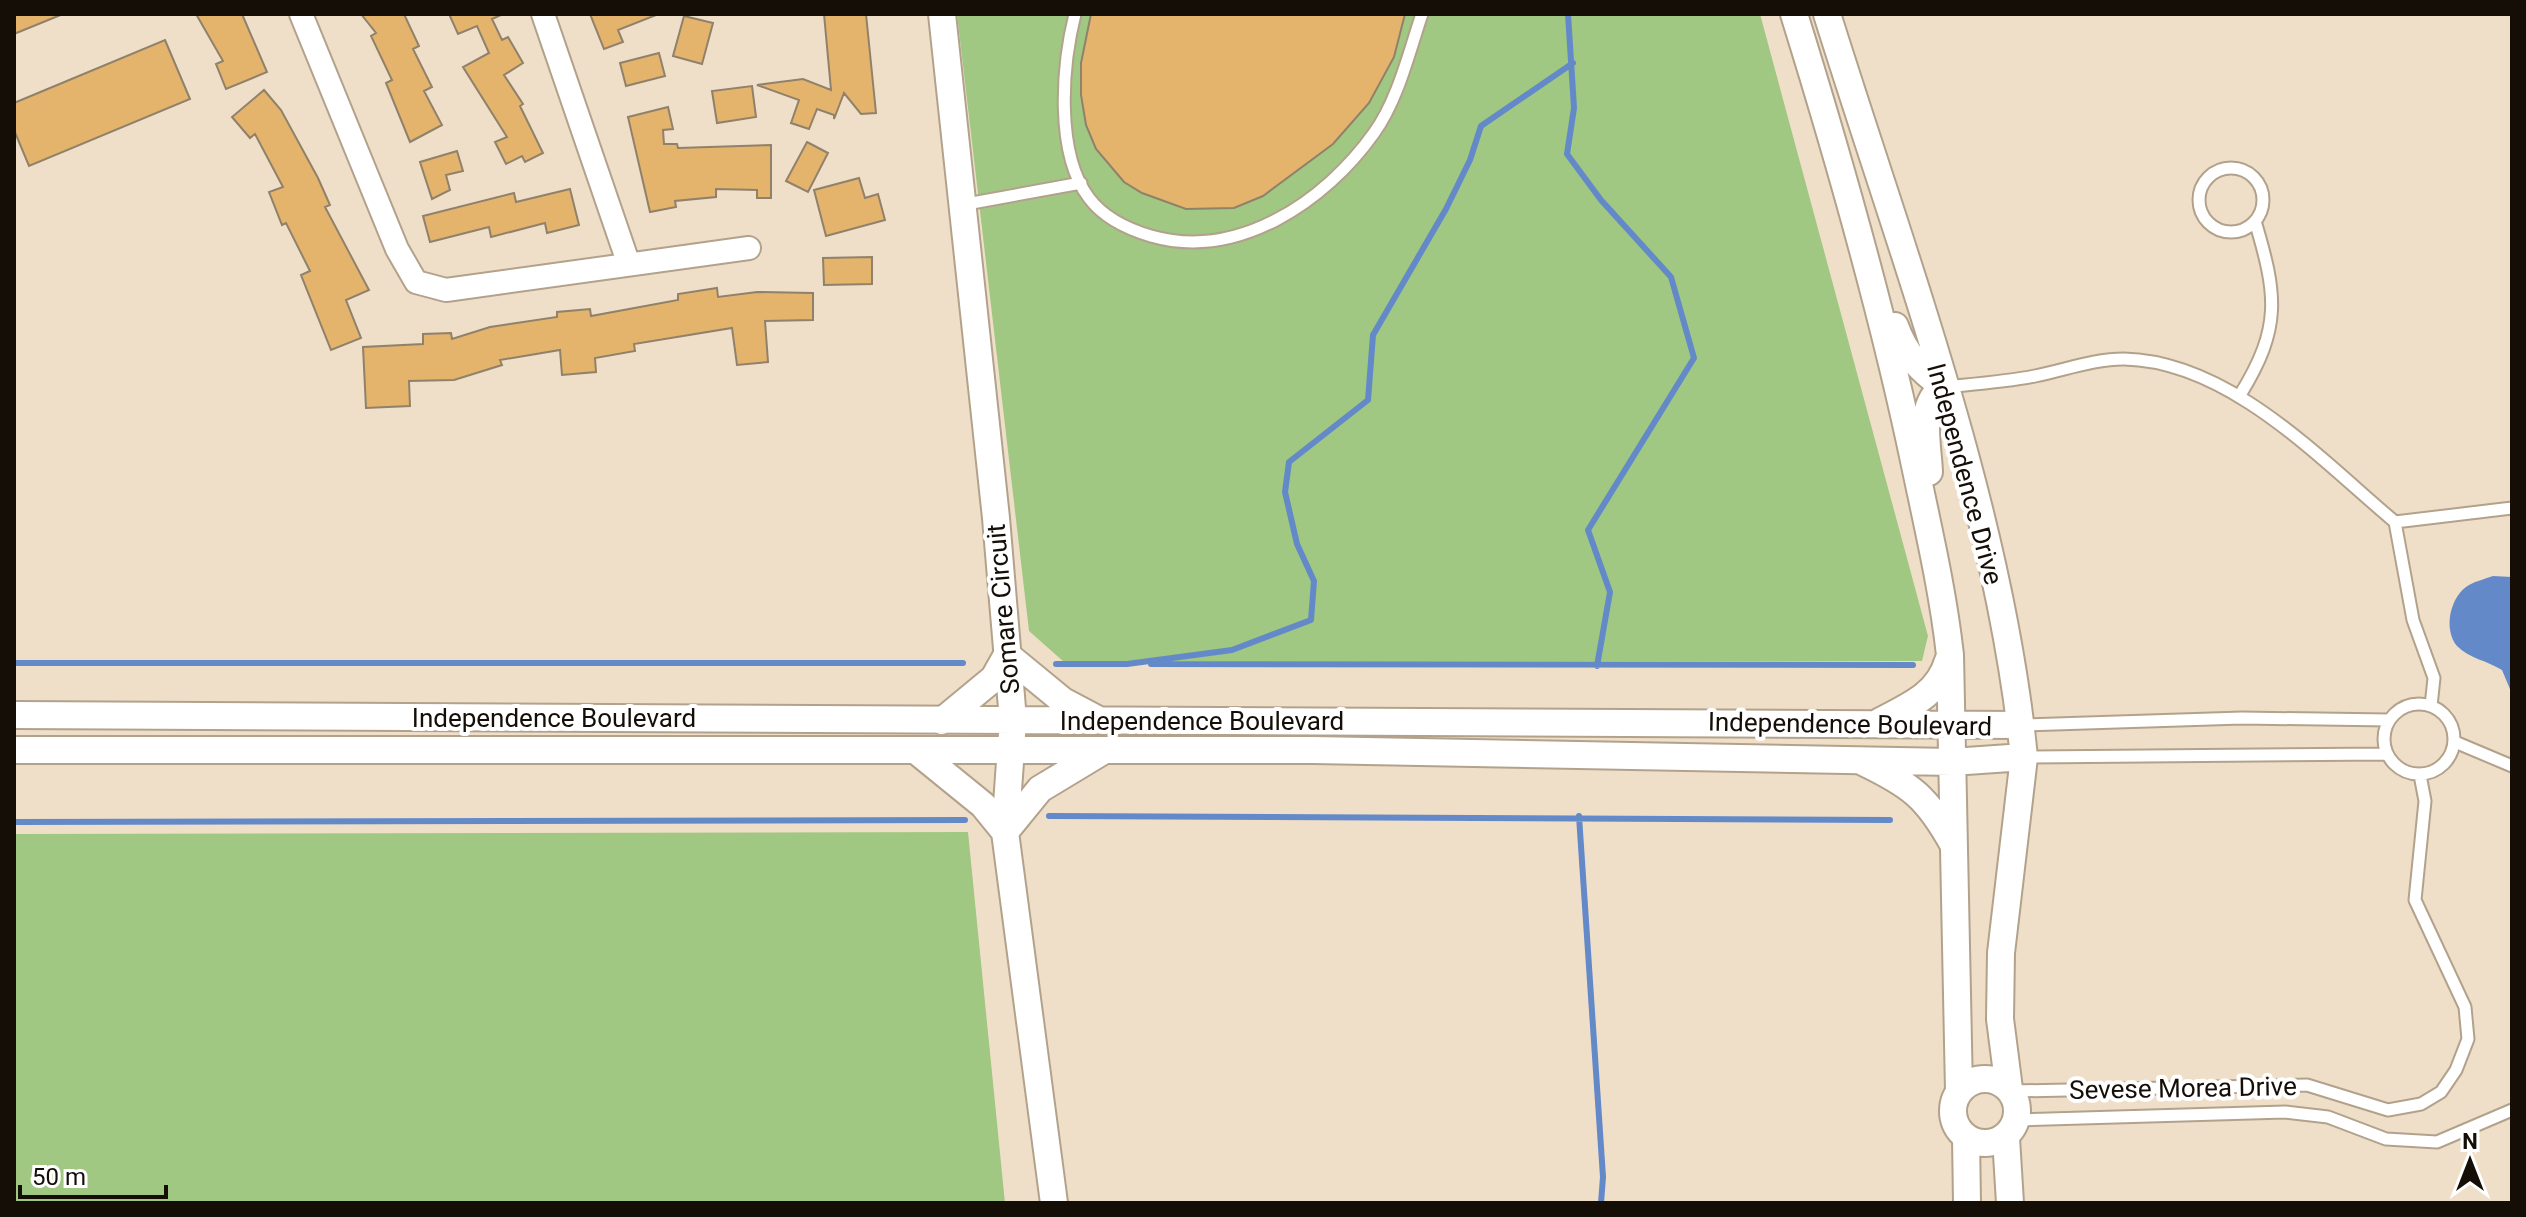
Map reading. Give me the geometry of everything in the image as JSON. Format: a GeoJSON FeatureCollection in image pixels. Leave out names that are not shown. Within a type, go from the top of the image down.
{"type":"FeatureCollection","features":[{"type":"Feature","properties":{"kind":"street"},"geometry":{"type":"LineString","coordinates":[[301,14],[397,249],[416,282],[446,290],[628,262],[749,248]]}},
{"type":"Feature","properties":{"kind":"street"},"geometry":{"type":"LineString","coordinates":[[543,14],[628,262]]}},
{"type":"Feature","properties":{"kind":"street","name":"Somare Circuit"},"geometry":{"type":"LineString","coordinates":[[942,14],[1013,720],[1005,832],[1054,1203]]}},
{"type":"Feature","properties":{"kind":"street","name":"Independence Drive"},"geometry":{"type":"LineString","coordinates":[[1794,14],[1875,293],[1943,591],[1950,655],[1959,1091],[1953,1116],[1966,1137],[1967,1203]]}},
{"type":"Feature","properties":{"kind":"street","name":"Independence Drive"},"geometry":{"type":"LineString","coordinates":[[1827,14],[1944,387],[1987,536],[2021,725],[2024,757],[2001,953],[2000,1019],[2012,1090],[2010,1203]]}},
{"type":"Feature","properties":{"kind":"street"},"geometry":{"type":"LineString","coordinates":[[1875,293],[1888,309],[1903,349],[1922,371],[1944,387],[1932,395],[1927,409],[1929,533]]}},
{"type":"Feature","properties":{"kind":"street"},"geometry":{"type":"LineString","coordinates":[[942,721],[994,678],[1007,655],[1063,701],[1100,721]]}},
{"type":"Feature","properties":{"kind":"street"},"geometry":{"type":"LineString","coordinates":[[1879,722],[1926,696],[1943,679],[1950,655]]}},
{"type":"Feature","properties":{"kind":"street","name":"Independence Boulevard"},"geometry":{"type":"LineString","coordinates":[[14,715],[2021,725]]}},
{"type":"Feature","properties":{"kind":"street","name":"Independence Boulevard"},"geometry":{"type":"LineString","coordinates":[[14,750],[919,753],[1011,750],[1854,758],[1952,762],[2024,757]]}},
{"type":"Feature","properties":{"kind":"street"},"geometry":{"type":"LineString","coordinates":[[919,753],[983,805],[1005,832],[1040,789],[1103,751]]}},
{"type":"Feature","properties":{"kind":"street"},"geometry":{"type":"LineString","coordinates":[[1854,758],[1896,778],[1932,806],[1954,847]]}},
{"type":"Feature","properties":{"kind":"street"},"geometry":{"type":"LineString","coordinates":[[1959,1091],[1975,1080],[1985,1078],[2012,1090]]}},
{"type":"Feature","properties":{"kind":"street"},"geometry":{"type":"LineString","coordinates":[[1966,1137],[1985,1143],[2011,1129]]}},
{"type":"Feature","properties":{"kind":"lane"},"geometry":{"type":"LineString","coordinates":[[1075,14],[1064,76],[1066,128],[1081,183],[1089,198],[1107,216],[1158,238],[1195,243],[1219,242],[1252,233],[1292,210],[1332,178],[1375,132],[1408,57],[1422,14]]}},
{"type":"Feature","properties":{"kind":"lane"},"geometry":{"type":"LineString","coordinates":[[2228,168],[2249,173],[2262,191],[2261,212],[2255,221],[2237,232],[2218,230],[2209,224],[2203,216],[2198,196],[2208,177],[2228,168]]}},
{"type":"Feature","properties":{"kind":"lane"},"geometry":{"type":"LineString","coordinates":[[961,205],[1081,183]]}},
{"type":"Feature","properties":{"kind":"lane"},"geometry":{"type":"LineString","coordinates":[[2240,395],[2257,367],[2271,331],[2272,279],[2255,221]]}},
{"type":"Feature","properties":{"kind":"lane"},"geometry":{"type":"LineString","coordinates":[[1944,387],[2034,377],[2085,364],[2125,359],[2186,370],[2240,395],[2395,522],[2413,620],[2434,678],[2431,706]]}},
{"type":"Feature","properties":{"kind":"lane"},"geometry":{"type":"LineString","coordinates":[[2395,522],[2512,508]]}},
{"type":"Feature","properties":{"kind":"lane"},"geometry":{"type":"LineString","coordinates":[[2407,706],[2431,706],[2449,720],[2455,742],[2447,761],[2430,773],[2420,775],[2400,769],[2387,754],[2384,743],[2389,720],[2407,706]]}},
{"type":"Feature","properties":{"kind":"lane","name":"Independence Boulevard"},"geometry":{"type":"LineString","coordinates":[[2021,725],[2242,718],[2389,720]]}},
{"type":"Feature","properties":{"kind":"lane"},"geometry":{"type":"LineString","coordinates":[[2455,742],[2512,766]]}},
{"type":"Feature","properties":{"kind":"lane","name":"Independence Boulevard"},"geometry":{"type":"LineString","coordinates":[[2024,757],[2387,754]]}},
{"type":"Feature","properties":{"kind":"lane","name":"Sevese Morea Drive"},"geometry":{"type":"LineString","coordinates":[[2012,1090],[2307,1085],[2388,1110],[2421,1104],[2441,1092],[2456,1070],[2468,1039],[2465,1007],[2415,900],[2425,801],[2420,775]]}},
{"type":"Feature","properties":{"kind":"lane","name":"Sevese Morea Drive"},"geometry":{"type":"LineString","coordinates":[[2011,1129],[2285,1112],[2328,1117],[2386,1139],[2437,1142],[2512,1110]]}},
{"type":"Feature","properties":{"kind":"green space"},"geometry":{"type":"Polygon","coordinates":[[[957,14],[1760,14],[1928,636],[1922,661],[1064,662],[1029,631],[957,14]]]}},
{"type":"Feature","properties":{"kind":"green space"},"geometry":{"type":"Polygon","coordinates":[[[968,832],[1005,1203],[14,1203],[14,834],[968,832]]]}},
{"type":"Feature","properties":{"kind":"water"},"geometry":{"type":"Polygon","coordinates":[[[2493,576],[2512,577],[2512,694],[2502,670],[2462,650],[2450,631],[2453,605],[2462,590],[2493,576]]]}},
{"type":"Feature","properties":{"kind":"building"},"geometry":{"type":"Polygon","coordinates":[[[14,14],[63,14],[14,34],[14,14]]]}},
{"type":"Feature","properties":{"kind":"building"},"geometry":{"type":"Polygon","coordinates":[[[196,14],[242,14],[267,72],[226,89],[216,64],[223,61],[196,14]]]}},
{"type":"Feature","properties":{"kind":"building"},"geometry":{"type":"Polygon","coordinates":[[[361,14],[404,14],[419,46],[413,49],[432,87],[424,91],[442,125],[410,142],[386,83],[392,80],[371,36],[376,33],[361,14]]]}},
{"type":"Feature","properties":{"kind":"building"},"geometry":{"type":"Polygon","coordinates":[[[449,14],[503,14],[492,19],[502,40],[508,37],[523,63],[504,75],[523,104],[520,106],[543,153],[525,162],[522,156],[506,164],[495,142],[507,137],[463,67],[489,53],[477,26],[458,34],[449,14]]]}},
{"type":"Feature","properties":{"kind":"building"},"geometry":{"type":"Polygon","coordinates":[[[590,14],[656,15],[618,30],[623,42],[604,49],[590,14]]]}},
{"type":"Feature","properties":{"kind":"building"},"geometry":{"type":"Polygon","coordinates":[[[824,14],[866,14],[876,113],[861,114],[844,93],[834,119],[834,115],[817,109],[809,129],[791,123],[799,100],[757,85],[803,79],[831,90],[824,14]]]}},
{"type":"Feature","properties":{"kind":"building"},"geometry":{"type":"Polygon","coordinates":[[[1091,14],[1405,14],[1394,57],[1369,103],[1333,144],[1263,196],[1234,208],[1186,209],[1142,193],[1124,182],[1096,149],[1086,125],[1081,95],[1081,63],[1091,14]]]}},
{"type":"Feature","properties":{"kind":"building"},"geometry":{"type":"Polygon","coordinates":[[[684,16],[713,23],[702,64],[673,56],[684,16]]]}},
{"type":"Feature","properties":{"kind":"building"},"geometry":{"type":"Polygon","coordinates":[[[165,40],[190,99],[29,166],[14,130],[14,103],[165,40]]]}},
{"type":"Feature","properties":{"kind":"building"},"geometry":{"type":"Polygon","coordinates":[[[659,53],[665,76],[626,86],[620,63],[659,53]]]}},
{"type":"Feature","properties":{"kind":"building"},"geometry":{"type":"Polygon","coordinates":[[[752,86],[756,117],[717,123],[712,91],[752,86]]]}},
{"type":"Feature","properties":{"kind":"building"},"geometry":{"type":"Polygon","coordinates":[[[264,90],[281,110],[318,178],[330,205],[325,207],[369,290],[346,300],[361,338],[331,350],[301,275],[310,271],[286,223],[282,225],[269,192],[283,187],[255,134],[250,138],[232,117],[264,90]]]}},
{"type":"Feature","properties":{"kind":"building"},"geometry":{"type":"Polygon","coordinates":[[[668,107],[673,129],[663,130],[664,144],[677,144],[678,148],[771,145],[771,198],[757,198],[757,190],[716,189],[716,197],[675,201],[676,207],[650,212],[628,117],[668,107]]]}},
{"type":"Feature","properties":{"kind":"building"},"geometry":{"type":"Polygon","coordinates":[[[807,142],[828,153],[808,192],[786,181],[807,142]]]}},
{"type":"Feature","properties":{"kind":"building"},"geometry":{"type":"Polygon","coordinates":[[[457,151],[463,171],[446,175],[450,190],[432,199],[420,162],[457,151]]]}},
{"type":"Feature","properties":{"kind":"building"},"geometry":{"type":"Polygon","coordinates":[[[859,178],[865,198],[878,194],[885,220],[826,236],[814,190],[859,178]]]}},
{"type":"Feature","properties":{"kind":"building"},"geometry":{"type":"Polygon","coordinates":[[[570,189],[579,225],[547,233],[545,223],[491,237],[489,227],[430,242],[423,216],[514,193],[516,202],[570,189]]]}},
{"type":"Feature","properties":{"kind":"building"},"geometry":{"type":"Polygon","coordinates":[[[872,257],[872,284],[824,285],[823,258],[872,257]]]}},
{"type":"Feature","properties":{"kind":"building"},"geometry":{"type":"Polygon","coordinates":[[[717,288],[718,297],[757,292],[813,293],[813,320],[765,321],[768,362],[737,365],[732,328],[634,344],[635,351],[595,358],[596,372],[562,375],[560,350],[500,360],[502,365],[454,380],[409,381],[410,406],[366,408],[363,347],[423,344],[423,334],[451,333],[452,339],[490,327],[557,317],[557,312],[590,309],[591,316],[678,300],[678,294],[717,288]]]}},
{"type":"Feature","properties":{"kind":"waterway"},"geometry":{"type":"LineString","coordinates":[[1568,14],[1574,108],[1567,154],[1601,200],[1671,277],[1694,358],[1588,530],[1610,592],[1597,666]]}},
{"type":"Feature","properties":{"kind":"waterway"},"geometry":{"type":"LineString","coordinates":[[1127,664],[1232,650],[1311,620],[1314,581],[1297,544],[1285,492],[1289,462],[1368,400],[1373,335],[1446,209],[1470,160],[1481,126],[1573,63]]}},
{"type":"Feature","properties":{"kind":"waterway"},"geometry":{"type":"LineString","coordinates":[[14,663],[963,663]]}},
{"type":"Feature","properties":{"kind":"waterway"},"geometry":{"type":"LineString","coordinates":[[1056,664],[1128,664]]}},
{"type":"Feature","properties":{"kind":"waterway"},"geometry":{"type":"LineString","coordinates":[[1151,664],[1913,665]]}},
{"type":"Feature","properties":{"kind":"waterway"},"geometry":{"type":"LineString","coordinates":[[1049,816],[1890,820]]}},
{"type":"Feature","properties":{"kind":"waterway"},"geometry":{"type":"LineString","coordinates":[[1579,816],[1603,1177],[1601,1203]]}},
{"type":"Feature","properties":{"kind":"waterway"},"geometry":{"type":"LineString","coordinates":[[14,822],[965,820]]}}]}
